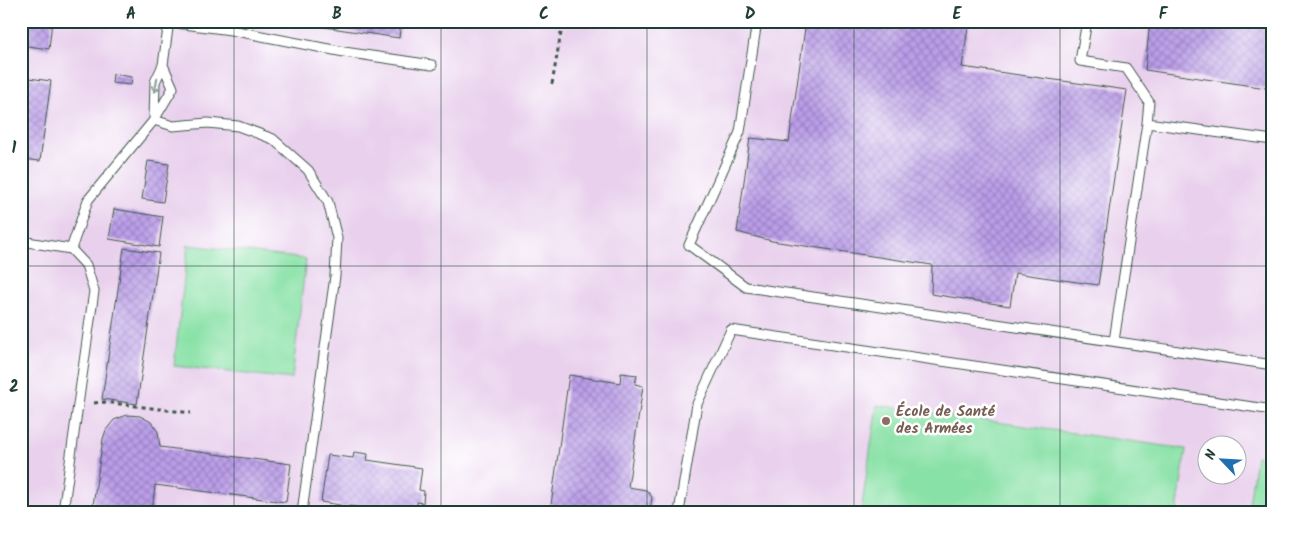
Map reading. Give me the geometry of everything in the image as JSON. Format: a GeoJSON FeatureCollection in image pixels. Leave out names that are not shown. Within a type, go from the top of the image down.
{"type":"FeatureCollection","features":[{"type":"Feature","properties":{"kind":"lane"},"geometry":{"type":"LineString","coordinates":[[757,21],[740,132],[689,245],[746,286],[1273,365]]}},
{"type":"Feature","properties":{"kind":"lane"},"geometry":{"type":"LineString","coordinates":[[1087,21],[1080,61],[1126,68],[1149,102],[1114,341]]}},
{"type":"Feature","properties":{"kind":"lane"},"geometry":{"type":"LineString","coordinates":[[154,120],[155,82],[163,65],[168,22],[231,30],[344,52],[432,65]]}},
{"type":"Feature","properties":{"kind":"lane"},"geometry":{"type":"LineString","coordinates":[[71,249],[88,200],[154,120],[172,88],[163,65]]}},
{"type":"Feature","properties":{"kind":"lane"},"geometry":{"type":"LineString","coordinates":[[154,120],[173,126],[208,122],[238,126],[273,139],[308,170],[328,202],[337,238],[335,276],[302,512]]}},
{"type":"Feature","properties":{"kind":"lane"},"geometry":{"type":"LineString","coordinates":[[1147,122],[1273,140]]}},
{"type":"Feature","properties":{"kind":"lane"},"geometry":{"type":"LineString","coordinates":[[21,241],[71,249],[86,265],[94,291],[63,512]]}},
{"type":"Feature","properties":{"kind":"lane"},"geometry":{"type":"LineString","coordinates":[[678,512],[697,404],[730,330],[1273,410]]}},
{"type":"Feature","properties":{"kind":"path"},"geometry":{"type":"LineString","coordinates":[[552,84],[563,21]]}},
{"type":"Feature","properties":{"kind":"path"},"geometry":{"type":"LineString","coordinates":[[78,404],[104,402],[191,413]]}},
{"type":"Feature","properties":{"kind":"shaded area"},"geometry":{"type":"Polygon","coordinates":[[[21,21],[1273,21],[1273,512],[21,512],[21,21]]]}},
{"type":"Feature","properties":{"kind":"green space"},"geometry":{"type":"Polygon","coordinates":[[[188,245],[306,259],[292,379],[174,366],[188,245]]]}},
{"type":"Feature","properties":{"kind":"green space"},"geometry":{"type":"Polygon","coordinates":[[[877,405],[1186,449],[1177,512],[861,512],[877,405]]]}},
{"type":"Feature","properties":{"kind":"green space"},"geometry":{"type":"Polygon","coordinates":[[[1256,456],[1273,458],[1273,512],[1248,512],[1256,456]]]}},
{"type":"Feature","properties":{"kind":"building"},"geometry":{"type":"Polygon","coordinates":[[[21,21],[52,21],[49,49],[21,45],[21,21]]]}},
{"type":"Feature","properties":{"kind":"building"},"geometry":{"type":"Polygon","coordinates":[[[283,21],[401,21],[399,38],[283,21]]]}},
{"type":"Feature","properties":{"kind":"building"},"geometry":{"type":"Polygon","coordinates":[[[806,21],[969,21],[962,67],[1127,90],[1098,285],[1015,273],[1010,306],[931,294],[932,265],[772,241],[737,232],[750,138],[789,142],[806,21]]]}},
{"type":"Feature","properties":{"kind":"building"},"geometry":{"type":"Polygon","coordinates":[[[1150,21],[1273,21],[1273,89],[1145,70],[1150,21]]]}},
{"type":"Feature","properties":{"kind":"building"},"geometry":{"type":"Polygon","coordinates":[[[113,74],[132,77],[131,85],[112,83],[113,74]]]}},
{"type":"Feature","properties":{"kind":"building"},"geometry":{"type":"Polygon","coordinates":[[[21,77],[51,81],[40,161],[21,159],[21,77]]]}},
{"type":"Feature","properties":{"kind":"building"},"geometry":{"type":"Polygon","coordinates":[[[148,161],[169,164],[163,202],[142,199],[148,161]]]}},
{"type":"Feature","properties":{"kind":"building"},"geometry":{"type":"Polygon","coordinates":[[[114,209],[163,217],[159,247],[109,239],[114,209]]]}},
{"type":"Feature","properties":{"kind":"building"},"geometry":{"type":"Polygon","coordinates":[[[124,248],[159,253],[137,404],[102,399],[124,248]]]}},
{"type":"Feature","properties":{"kind":"building"},"geometry":{"type":"Polygon","coordinates":[[[621,373],[637,375],[635,384],[643,386],[628,487],[646,490],[652,497],[650,512],[550,512],[569,375],[620,383],[621,373]]]}},
{"type":"Feature","properties":{"kind":"building"},"geometry":{"type":"Polygon","coordinates":[[[127,415],[140,416],[151,422],[158,432],[160,447],[291,464],[286,502],[155,485],[152,512],[92,512],[106,430],[114,420],[127,415]]]}},
{"type":"Feature","properties":{"kind":"building"},"geometry":{"type":"Polygon","coordinates":[[[354,452],[368,454],[367,460],[422,468],[419,490],[424,491],[423,503],[417,502],[416,512],[393,512],[349,506],[347,512],[338,512],[340,505],[321,502],[328,455],[353,458],[354,452]]]}},
{"type":"Feature","properties":{"kind":"place","name":"École de Santé des Armées"},"geometry":{"type":"Point","coordinates":[886,421]}}]}
